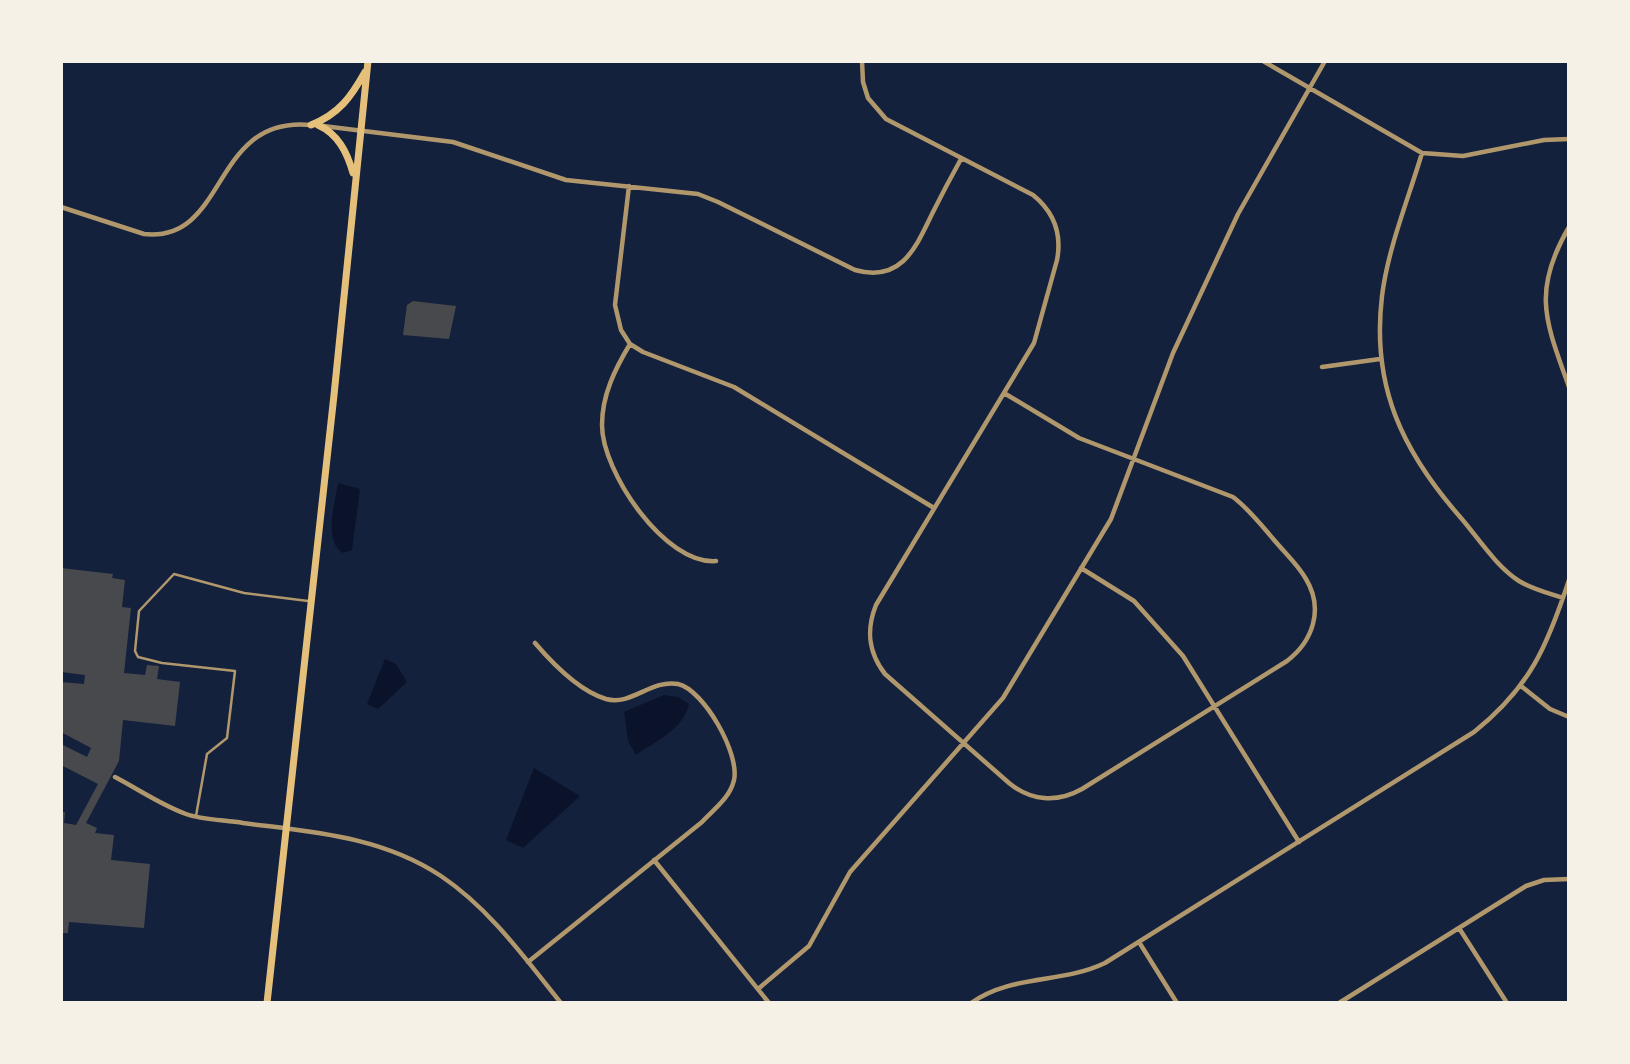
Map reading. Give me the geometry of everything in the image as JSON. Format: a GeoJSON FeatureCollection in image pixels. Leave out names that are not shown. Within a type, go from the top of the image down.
{"type":"FeatureCollection","features":[{"type":"Feature","properties":{"kind":"main road"},"geometry":{"type":"LineString","coordinates":[[314,125],[344,105],[367,65]]}},
{"type":"Feature","properties":{"kind":"main road"},"geometry":{"type":"LineString","coordinates":[[267,1003],[334,395],[367,65]]}},
{"type":"Feature","properties":{"kind":"main road"},"geometry":{"type":"LineString","coordinates":[[314,125],[331,133],[344,150],[355,180]]}},
{"type":"Feature","properties":{"kind":"street"},"geometry":{"type":"LineString","coordinates":[[862,61],[864,88],[879,113],[895,125],[1033,195],[1052,216],[1059,237],[1057,260],[1036,338],[876,605],[869,640],[874,658],[885,674],[1015,788],[1028,795],[1048,799],[1064,797],[1082,789],[1287,662],[1306,642],[1314,621],[1315,607],[1312,591],[1301,572],[1246,508],[1233,497],[1079,438],[1004,393]]}},
{"type":"Feature","properties":{"kind":"street"},"geometry":{"type":"LineString","coordinates":[[1263,61],[1422,153],[1463,156],[1544,140],[1569,139]]}},
{"type":"Feature","properties":{"kind":"street"},"geometry":{"type":"LineString","coordinates":[[758,989],[809,946],[850,872],[1003,698],[1111,519],[1172,353],[1238,214],[1325,61]]}},
{"type":"Feature","properties":{"kind":"street"},"geometry":{"type":"LineString","coordinates":[[61,207],[144,234],[172,231],[188,223],[200,211],[227,170],[254,138],[282,126],[314,125],[453,142],[566,180],[689,192],[707,197],[855,270],[878,273],[895,268],[912,253],[961,159]]}},
{"type":"Feature","properties":{"kind":"street"},"geometry":{"type":"LineString","coordinates":[[1422,153],[1387,269],[1382,296],[1380,359],[1392,409],[1403,436],[1426,477],[1515,578],[1534,589],[1563,598]]}},
{"type":"Feature","properties":{"kind":"street"},"geometry":{"type":"LineString","coordinates":[[628,187],[615,305],[621,330],[629,344],[734,387],[934,508]]}},
{"type":"Feature","properties":{"kind":"street"},"geometry":{"type":"LineString","coordinates":[[1569,227],[1551,262],[1545,294],[1549,331],[1569,387]]}},
{"type":"Feature","properties":{"kind":"street"},"geometry":{"type":"LineString","coordinates":[[629,344],[604,402],[602,433],[610,464],[624,492],[666,539],[690,557],[702,561],[716,561]]}},
{"type":"Feature","properties":{"kind":"street"},"geometry":{"type":"LineString","coordinates":[[1322,367],[1380,359]]}},
{"type":"Feature","properties":{"kind":"street"},"geometry":{"type":"LineString","coordinates":[[1081,568],[1139,606],[1183,656],[1299,842]]}},
{"type":"Feature","properties":{"kind":"street"},"geometry":{"type":"LineString","coordinates":[[971,1003],[1002,986],[1086,971],[1105,963],[1474,732],[1521,686],[1548,640],[1569,580]]}},
{"type":"Feature","properties":{"kind":"street"},"geometry":{"type":"LineString","coordinates":[[528,962],[693,829],[721,803],[733,783],[733,757],[706,706],[694,691],[668,683],[624,699],[603,698],[560,670],[535,643]]}},
{"type":"Feature","properties":{"kind":"street"},"geometry":{"type":"LineString","coordinates":[[1521,686],[1550,709],[1569,717]]}},
{"type":"Feature","properties":{"kind":"street"},"geometry":{"type":"LineString","coordinates":[[115,777],[187,815],[360,839],[407,857],[458,888],[480,907],[561,1003]]}},
{"type":"Feature","properties":{"kind":"street"},"geometry":{"type":"LineString","coordinates":[[654,860],[769,1003]]}},
{"type":"Feature","properties":{"kind":"street"},"geometry":{"type":"LineString","coordinates":[[1339,1003],[1526,886],[1544,880],[1569,879]]}},
{"type":"Feature","properties":{"kind":"street"},"geometry":{"type":"LineString","coordinates":[[1459,928],[1507,1003]]}},
{"type":"Feature","properties":{"kind":"street"},"geometry":{"type":"LineString","coordinates":[[1139,942],[1177,1003]]}},
{"type":"Feature","properties":{"kind":"lane"},"geometry":{"type":"LineString","coordinates":[[196,816],[207,754],[227,738],[235,671],[162,663],[138,657],[135,652],[139,611],[174,574],[244,593],[311,601]]}},
{"type":"Feature","properties":{"kind":"water"},"geometry":{"type":"Polygon","coordinates":[[[338,483],[360,489],[352,550],[343,553],[333,540],[332,531],[338,483]]]}},
{"type":"Feature","properties":{"kind":"water"},"geometry":{"type":"Polygon","coordinates":[[[385,659],[396,664],[407,682],[378,709],[367,704],[385,659]]]}},
{"type":"Feature","properties":{"kind":"water"},"geometry":{"type":"Polygon","coordinates":[[[664,695],[678,697],[689,704],[686,713],[668,734],[636,755],[628,741],[624,712],[664,695]]]}},
{"type":"Feature","properties":{"kind":"water"},"geometry":{"type":"Polygon","coordinates":[[[534,768],[580,796],[523,848],[506,840],[534,768]]]}},
{"type":"Feature","properties":{"kind":"building"},"geometry":{"type":"Polygon","coordinates":[[[413,301],[456,306],[449,339],[403,335],[407,305],[413,301]]]}},
{"type":"Feature","properties":{"kind":"building"},"geometry":{"type":"Polygon","coordinates":[[[61,568],[113,574],[112,578],[125,580],[122,607],[131,608],[124,673],[145,675],[147,665],[159,666],[157,679],[180,682],[175,726],[123,720],[119,761],[86,823],[97,828],[95,833],[114,835],[111,860],[150,864],[144,928],[69,922],[68,933],[61,933],[61,812],[65,812],[64,823],[76,825],[98,784],[61,765],[61,744],[87,757],[91,748],[61,732],[61,682],[84,684],[85,675],[61,672],[61,568]]]}}]}
